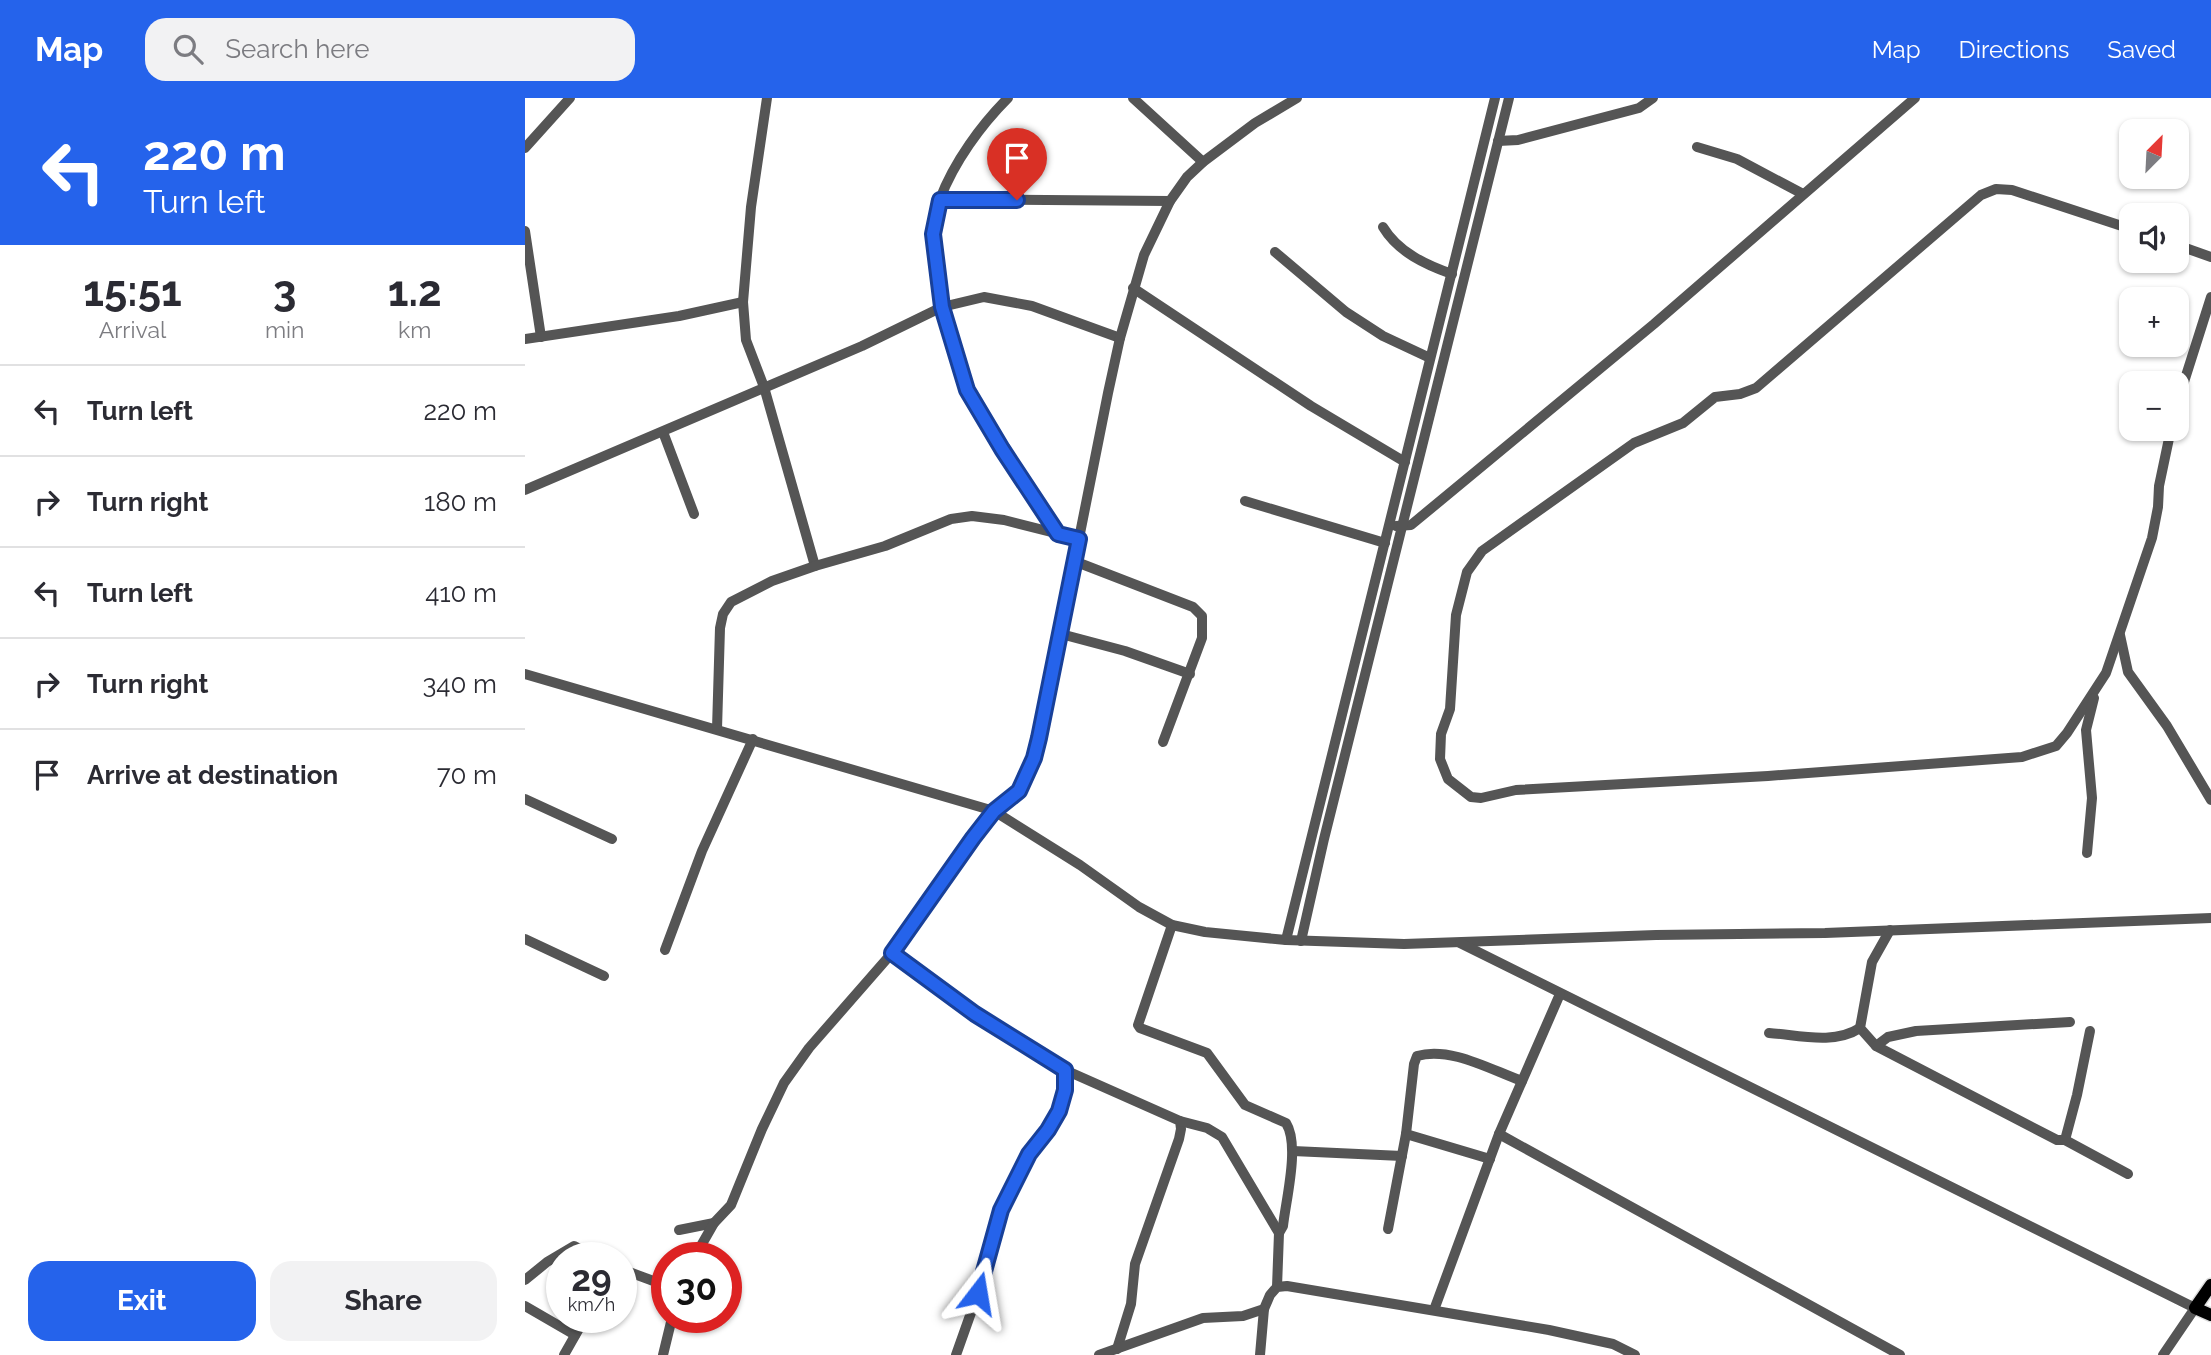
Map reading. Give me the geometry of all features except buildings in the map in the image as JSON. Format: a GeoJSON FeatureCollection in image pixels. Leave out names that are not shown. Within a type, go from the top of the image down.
{"type":"FeatureCollection","features":[{"type":"Feature","properties":{"kind":"main road"},"geometry":{"type":"LineString","coordinates":[[2211,1285],[2195,1307],[2211,1315]]}},
{"type":"Feature","properties":{"kind":"street"},"geometry":{"type":"LineString","coordinates":[[525,148],[570,98]]}},
{"type":"Feature","properties":{"kind":"street"},"geometry":{"type":"LineString","coordinates":[[767,98],[751,207],[743,302],[746,340],[764,387],[815,566]]}},
{"type":"Feature","properties":{"kind":"street"},"geometry":{"type":"LineString","coordinates":[[1008,98],[996,110],[960,160],[940,200],[933,234],[942,307],[967,390],[1058,534]]}},
{"type":"Feature","properties":{"kind":"street"},"geometry":{"type":"LineString","coordinates":[[1133,98],[1203,162]]}},
{"type":"Feature","properties":{"kind":"street"},"geometry":{"type":"LineString","coordinates":[[703,1242],[714,1223],[731,1205],[783,1083],[809,1048],[892,953],[994,811],[1019,791],[1034,758],[1120,338],[1144,255],[1170,201],[1188,177],[1203,162],[1255,123],[1297,98]]}},
{"type":"Feature","properties":{"kind":"street"},"geometry":{"type":"LineString","coordinates":[[1286,940],[1495,98]]}},
{"type":"Feature","properties":{"kind":"street"},"geometry":{"type":"LineString","coordinates":[[1301,941],[1327,826],[1509,98]]}},
{"type":"Feature","properties":{"kind":"street"},"geometry":{"type":"LineString","coordinates":[[1498,141],[1518,140],[1639,108],[1653,98]]}},
{"type":"Feature","properties":{"kind":"street"},"geometry":{"type":"LineString","coordinates":[[1389,525],[1411,525],[1644,332],[1915,98]]}},
{"type":"Feature","properties":{"kind":"street"},"geometry":{"type":"LineString","coordinates":[[1697,147],[1737,159],[1803,194]]}},
{"type":"Feature","properties":{"kind":"street"},"geometry":{"type":"LineString","coordinates":[[2119,225],[2012,190],[1996,188],[1981,195],[1756,387],[1740,394],[1715,397],[1683,423],[1634,443],[1482,551],[1467,572],[1456,615],[1450,709],[1441,734],[1440,759],[1448,779],[1471,797],[1481,798],[1516,790],[1768,776],[2022,757],[2056,746],[2106,673],[2152,538],[2168,441]]}},
{"type":"Feature","properties":{"kind":"street"},"geometry":{"type":"LineString","coordinates":[[940,200],[1170,201]]}},
{"type":"Feature","properties":{"kind":"street"},"geometry":{"type":"LineString","coordinates":[[1383,227],[1406,251],[1427,265],[1452,274]]}},
{"type":"Feature","properties":{"kind":"street"},"geometry":{"type":"LineString","coordinates":[[525,231],[541,337]]}},
{"type":"Feature","properties":{"kind":"street"},"geometry":{"type":"LineString","coordinates":[[2189,249],[2211,257]]}},
{"type":"Feature","properties":{"kind":"street"},"geometry":{"type":"LineString","coordinates":[[1275,252],[1346,312],[1383,335],[1430,358]]}},
{"type":"Feature","properties":{"kind":"street"},"geometry":{"type":"LineString","coordinates":[[1133,288],[1322,413],[1405,462]]}},
{"type":"Feature","properties":{"kind":"street"},"geometry":{"type":"LineString","coordinates":[[525,490],[862,346],[942,307],[984,297],[1032,306],[1120,338]]}},
{"type":"Feature","properties":{"kind":"street"},"geometry":{"type":"LineString","coordinates":[[2187,371],[2211,297]]}},
{"type":"Feature","properties":{"kind":"street"},"geometry":{"type":"LineString","coordinates":[[525,339],[679,316],[743,302]]}},
{"type":"Feature","properties":{"kind":"street"},"geometry":{"type":"LineString","coordinates":[[663,432],[694,514]]}},
{"type":"Feature","properties":{"kind":"street"},"geometry":{"type":"LineString","coordinates":[[1245,501],[1385,543]]}},
{"type":"Feature","properties":{"kind":"street"},"geometry":{"type":"LineString","coordinates":[[716,729],[720,628],[723,614],[731,602],[772,581],[885,546],[951,519],[972,516],[1005,520],[1079,539]]}},
{"type":"Feature","properties":{"kind":"street"},"geometry":{"type":"LineString","coordinates":[[1074,561],[1193,607],[1202,616],[1202,638],[1163,742]]}},
{"type":"Feature","properties":{"kind":"street"},"geometry":{"type":"LineString","coordinates":[[1061,634],[1125,651],[1190,674]]}},
{"type":"Feature","properties":{"kind":"street"},"geometry":{"type":"LineString","coordinates":[[2119,635],[2128,673],[2167,726],[2211,800]]}},
{"type":"Feature","properties":{"kind":"street"},"geometry":{"type":"LineString","coordinates":[[525,675],[994,811],[1080,865],[1139,908],[1172,925],[1205,932],[1301,941],[1404,944],[2211,918]]}},
{"type":"Feature","properties":{"kind":"street"},"geometry":{"type":"LineString","coordinates":[[2087,853],[2092,799],[2086,730],[2096,691]]}},
{"type":"Feature","properties":{"kind":"street"},"geometry":{"type":"LineString","coordinates":[[665,950],[702,851],[753,739]]}},
{"type":"Feature","properties":{"kind":"street"},"geometry":{"type":"LineString","coordinates":[[525,799],[612,839]]}},
{"type":"Feature","properties":{"kind":"street"},"geometry":{"type":"LineString","coordinates":[[1172,925],[1137,1025],[1207,1053],[1244,1105],[1286,1122],[1289,1128],[1293,1151],[1283,1226],[1279,1233],[1277,1287],[1264,1309],[1260,1355]]}},
{"type":"Feature","properties":{"kind":"street"},"geometry":{"type":"LineString","coordinates":[[1769,1033],[1837,1038],[1860,1028],[1872,962],[1890,930]]}},
{"type":"Feature","properties":{"kind":"street"},"geometry":{"type":"LineString","coordinates":[[525,939],[604,976]]}},
{"type":"Feature","properties":{"kind":"street"},"geometry":{"type":"LineString","coordinates":[[1460,943],[2195,1307],[2163,1355]]}},
{"type":"Feature","properties":{"kind":"street"},"geometry":{"type":"LineString","coordinates":[[892,953],[975,1014],[1065,1070],[1180,1121],[1207,1128],[1222,1137],[1279,1233]]}},
{"type":"Feature","properties":{"kind":"street"},"geometry":{"type":"LineString","coordinates":[[1434,1310],[1490,1158],[1560,994]]}},
{"type":"Feature","properties":{"kind":"street"},"geometry":{"type":"LineString","coordinates":[[1876,1046],[1888,1037],[1916,1031],[2070,1022]]}},
{"type":"Feature","properties":{"kind":"street"},"geometry":{"type":"LineString","coordinates":[[1860,1028],[1876,1046],[2128,1174]]}},
{"type":"Feature","properties":{"kind":"street"},"geometry":{"type":"LineString","coordinates":[[2065,1140],[2090,1031]]}},
{"type":"Feature","properties":{"kind":"street"},"geometry":{"type":"LineString","coordinates":[[1388,1229],[1417,1056],[1437,1054],[1467,1060],[1522,1081]]}},
{"type":"Feature","properties":{"kind":"street"},"geometry":{"type":"LineString","coordinates":[[956,1355],[978,1293],[1001,1210],[1029,1154],[1059,1111],[1065,1090],[1065,1070]]}},
{"type":"Feature","properties":{"kind":"street"},"geometry":{"type":"LineString","coordinates":[[1117,1349],[1131,1304],[1135,1264],[1179,1139],[1180,1121]]}},
{"type":"Feature","properties":{"kind":"street"},"geometry":{"type":"LineString","coordinates":[[1406,1134],[1490,1158]]}},
{"type":"Feature","properties":{"kind":"street"},"geometry":{"type":"LineString","coordinates":[[1500,1134],[1900,1355]]}},
{"type":"Feature","properties":{"kind":"street"},"geometry":{"type":"LineString","coordinates":[[1293,1151],[1402,1156]]}},
{"type":"Feature","properties":{"kind":"street"},"geometry":{"type":"LineString","coordinates":[[679,1230],[714,1223]]}},
{"type":"Feature","properties":{"kind":"street"},"geometry":{"type":"LineString","coordinates":[[525,1280],[546,1263]]}},
{"type":"Feature","properties":{"kind":"street"},"geometry":{"type":"LineString","coordinates":[[1277,1287],[1287,1286],[1434,1310],[1613,1344],[1635,1355]]}},
{"type":"Feature","properties":{"kind":"street"},"geometry":{"type":"LineString","coordinates":[[525,1306],[575,1335],[564,1355]]}},
{"type":"Feature","properties":{"kind":"street"},"geometry":{"type":"LineString","coordinates":[[1099,1355],[1203,1318],[1243,1316],[1264,1309]]}},
{"type":"Feature","properties":{"kind":"street"},"geometry":{"type":"LineString","coordinates":[[663,1355],[668,1333]]}},
{"type":"Feature","properties":{"kind":"route"},"geometry":{"type":"LineString","coordinates":[[978,1293],[1001,1210],[1029,1154],[1059,1111],[1065,1090],[1065,1070],[975,1014],[892,953],[973,838],[994,811],[1019,791],[1026,779],[1039,738],[1079,539],[1058,534],[967,390],[942,307],[933,234],[940,200],[1017,200]]}}]}
